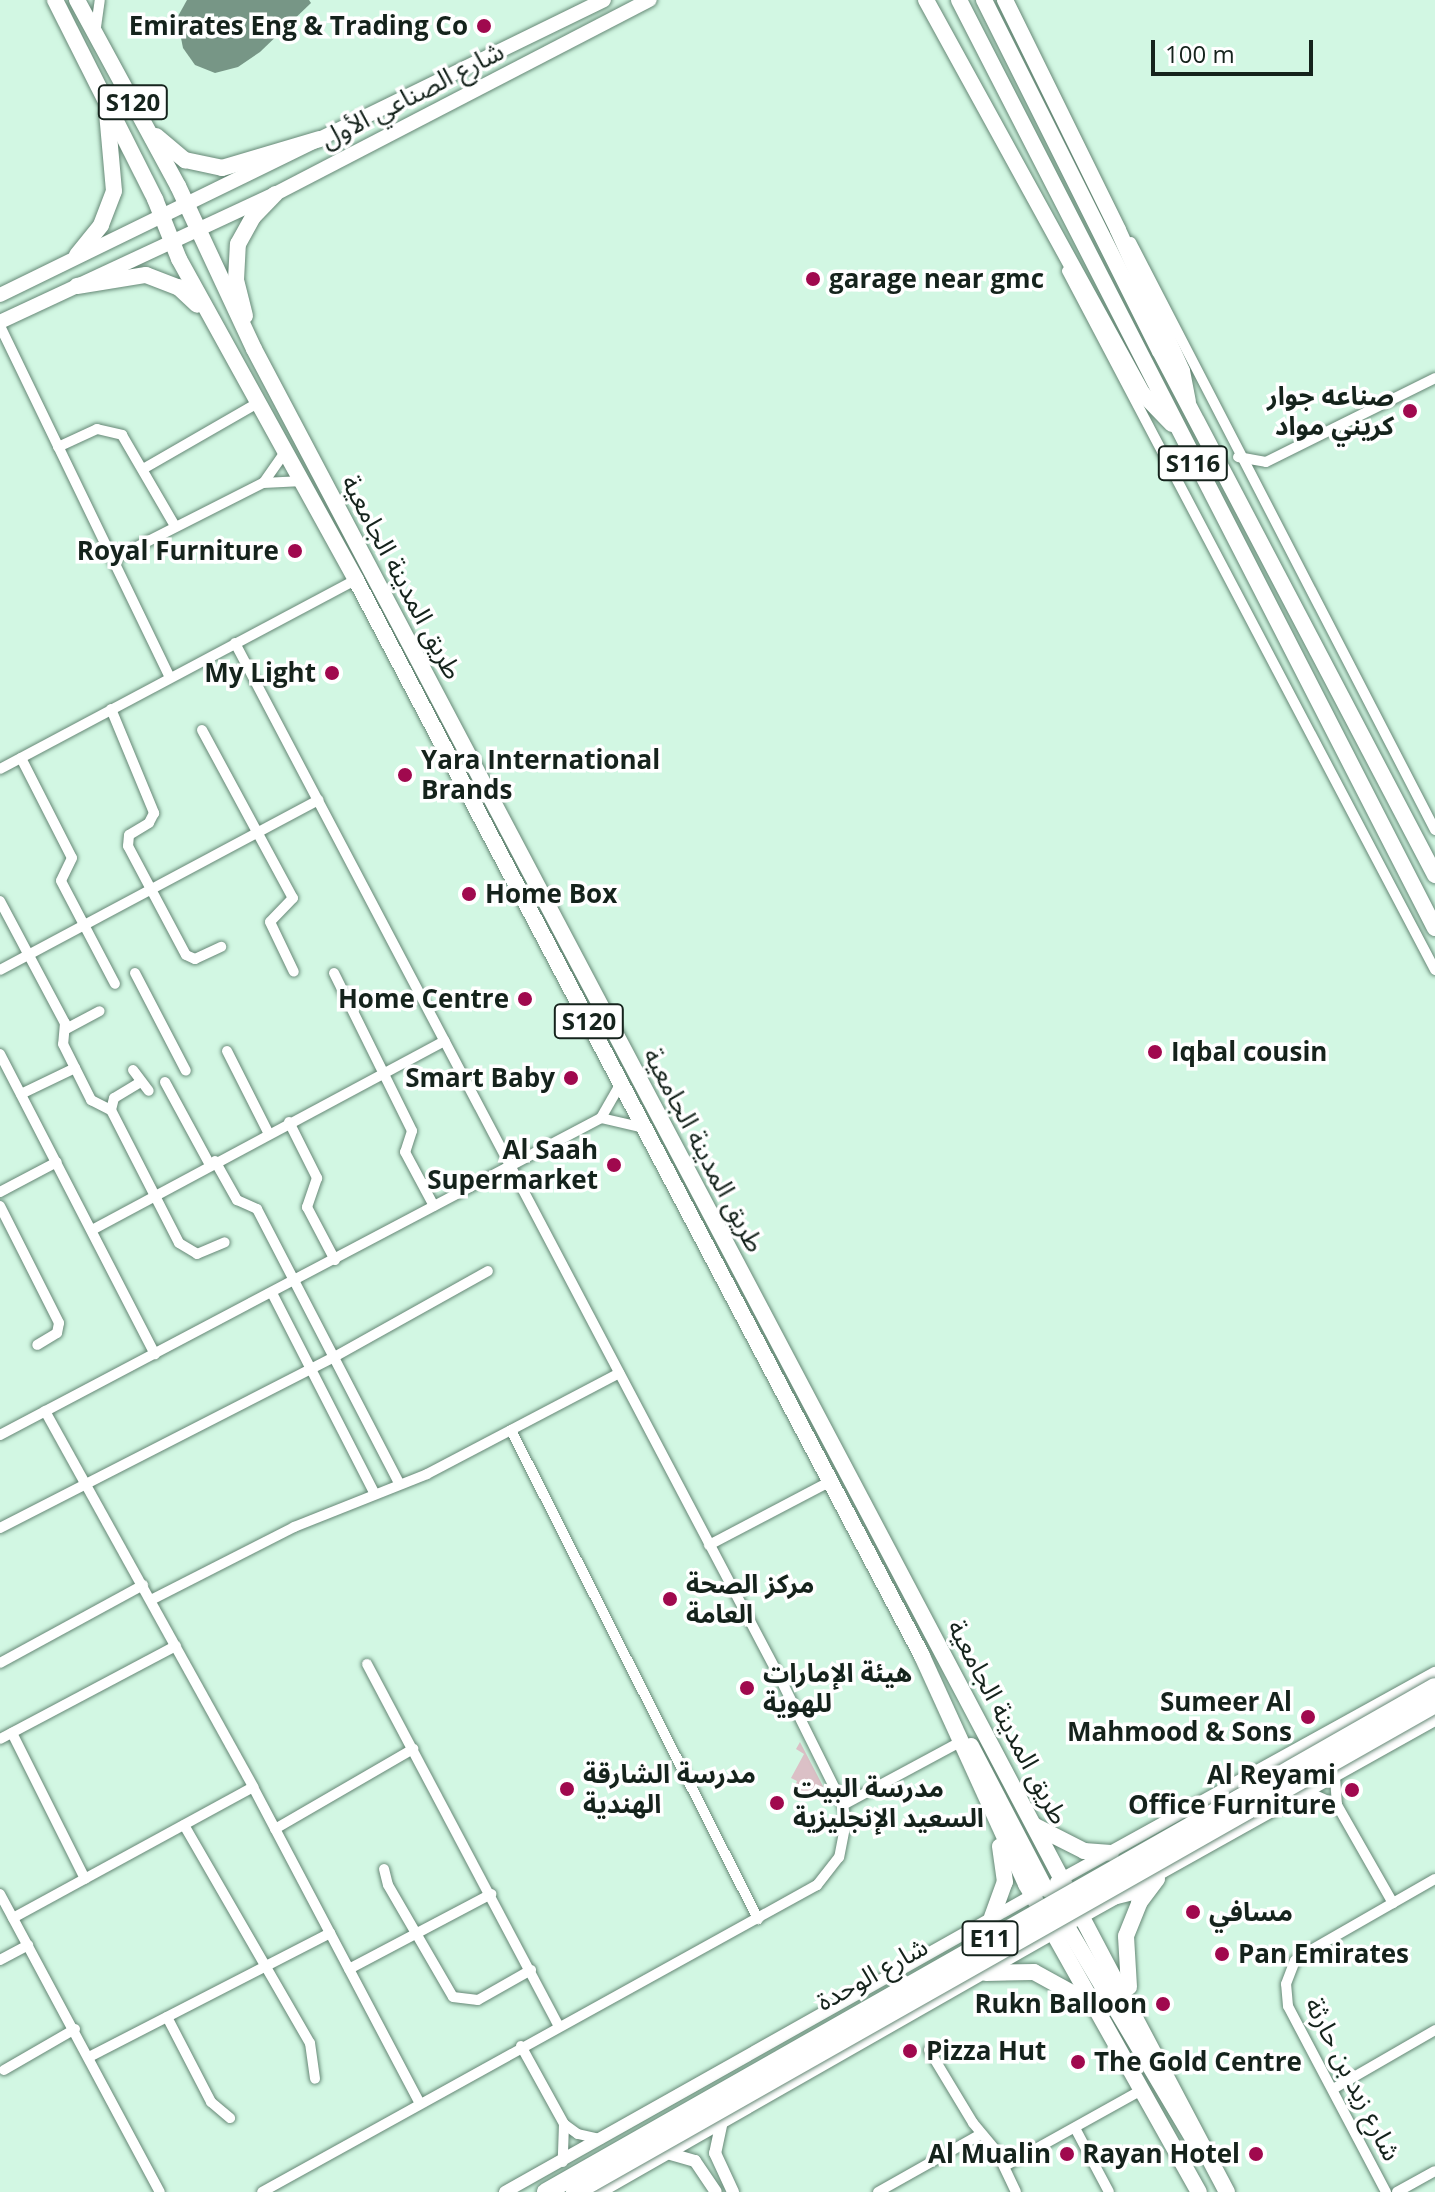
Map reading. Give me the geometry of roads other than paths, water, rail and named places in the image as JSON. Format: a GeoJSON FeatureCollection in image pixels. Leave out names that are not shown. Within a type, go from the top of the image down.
{"type":"FeatureCollection","features":[{"type":"Feature","properties":{"kind":"highway","name":"شارع الوحدة"},"geometry":{"type":"LineString","coordinates":[[546,2192],[1435,1687]]}},
{"type":"Feature","properties":{"kind":"highway","name":"شارع الوحدة"},"geometry":{"type":"LineString","coordinates":[[575,2192],[1435,1704]]}},
{"type":"Feature","properties":{"kind":"main road","name":"طريق المدينة الجامعية"},"geometry":{"type":"LineString","coordinates":[[55,0],[215,328],[356,580],[922,1656],[989,1810],[1039,1892],[1053,1934],[1199,2192]]}},
{"type":"Feature","properties":{"kind":"main road","name":"طريق المدينة الجامعية"},"geometry":{"type":"LineString","coordinates":[[77,0],[186,205],[254,349],[1034,1825],[1131,2001],[1227,2192]]}},
{"type":"Feature","properties":{"kind":"main road","name":"شارع الصناعي الأول"},"geometry":{"type":"LineString","coordinates":[[0,295],[604,0]]}},
{"type":"Feature","properties":{"kind":"main road","name":"شارع الصناعي الأول"},"geometry":{"type":"LineString","coordinates":[[0,324],[172,240],[275,194],[650,0]]}},
{"type":"Feature","properties":{"kind":"main road"},"geometry":{"type":"LineString","coordinates":[[926,0],[1055,239],[1148,402],[1172,424]]}},
{"type":"Feature","properties":{"kind":"main road","name":"S116"},"geometry":{"type":"LineString","coordinates":[[959,0],[1172,424],[1434,928]]}},
{"type":"Feature","properties":{"kind":"main road","name":"S116"},"geometry":{"type":"LineString","coordinates":[[984,0],[1188,404],[1435,875]]}},
{"type":"Feature","properties":{"kind":"main road"},"geometry":{"type":"LineString","coordinates":[[1005,0],[1118,230],[1182,371],[1188,404]]}},
{"type":"Feature","properties":{"kind":"main road"},"geometry":{"type":"LineString","coordinates":[[77,255],[101,225],[114,191],[106,103]]}},
{"type":"Feature","properties":{"kind":"main road"},"geometry":{"type":"LineString","coordinates":[[143,122],[173,152],[210,167],[245,164],[320,139]]}},
{"type":"Feature","properties":{"kind":"main road"},"geometry":{"type":"LineString","coordinates":[[254,349],[236,280],[235,256],[247,226],[275,194]]}},
{"type":"Feature","properties":{"kind":"main road"},"geometry":{"type":"LineString","coordinates":[[77,286],[135,275],[158,278],[188,295],[215,328]]}},
{"type":"Feature","properties":{"kind":"main road"},"geometry":{"type":"LineString","coordinates":[[948,1716],[973,1748],[1039,1892],[1069,1925],[1185,2132],[1210,2157]]}},
{"type":"Feature","properties":{"kind":"main road"},"geometry":{"type":"LineString","coordinates":[[989,1810],[1005,1871],[992,1917]]}},
{"type":"Feature","properties":{"kind":"main road"},"geometry":{"type":"LineString","coordinates":[[1034,1825],[1084,1851],[1111,1853]]}},
{"type":"Feature","properties":{"kind":"main road"},"geometry":{"type":"LineString","coordinates":[[1131,2001],[1126,1936],[1139,1903],[1157,1879]]}},
{"type":"Feature","properties":{"kind":"main road"},"geometry":{"type":"LineString","coordinates":[[1039,1892],[1082,1909],[1130,1893]]}},
{"type":"Feature","properties":{"kind":"main road"},"geometry":{"type":"LineString","coordinates":[[986,1973],[1034,1972],[1065,1985],[1092,2006]]}},
{"type":"Feature","properties":{"kind":"street"},"geometry":{"type":"LineString","coordinates":[[96,37],[100,0]]}},
{"type":"Feature","properties":{"kind":"street"},"geometry":{"type":"LineString","coordinates":[[1118,230],[1137,252],[1238,457],[1435,830]]}},
{"type":"Feature","properties":{"kind":"street"},"geometry":{"type":"LineString","coordinates":[[1055,239],[1073,284],[1435,970]]}},
{"type":"Feature","properties":{"kind":"street"},"geometry":{"type":"LineString","coordinates":[[0,324],[170,677]]}},
{"type":"Feature","properties":{"kind":"street"},"geometry":{"type":"LineString","coordinates":[[1238,457],[1266,462],[1435,378]]}},
{"type":"Feature","properties":{"kind":"street"},"geometry":{"type":"LineString","coordinates":[[143,469],[258,403]]}},
{"type":"Feature","properties":{"kind":"street"},"geometry":{"type":"LineString","coordinates":[[58,447],[97,429],[114,431],[127,442],[175,526]]}},
{"type":"Feature","properties":{"kind":"street"},"geometry":{"type":"LineString","coordinates":[[113,559],[263,483],[277,470],[286,450]]}},
{"type":"Feature","properties":{"kind":"street"},"geometry":{"type":"LineString","coordinates":[[1255,489],[1266,462]]}},
{"type":"Feature","properties":{"kind":"street"},"geometry":{"type":"LineString","coordinates":[[263,483],[303,481]]}},
{"type":"Feature","properties":{"kind":"street"},"geometry":{"type":"LineString","coordinates":[[0,769],[356,580]]}},
{"type":"Feature","properties":{"kind":"street"},"geometry":{"type":"LineString","coordinates":[[235,643],[511,1165],[843,1805],[844,1840],[829,1872],[817,1885],[262,2192]]}},
{"type":"Feature","properties":{"kind":"street"},"geometry":{"type":"LineString","coordinates":[[111,709],[154,809],[152,820],[131,832],[127,842],[188,957],[221,947]]}},
{"type":"Feature","properties":{"kind":"street"},"geometry":{"type":"LineString","coordinates":[[202,730],[293,898],[270,922],[294,972]]}},
{"type":"Feature","properties":{"kind":"street"},"geometry":{"type":"LineString","coordinates":[[21,758],[72,858],[60,878],[115,984]]}},
{"type":"Feature","properties":{"kind":"street"},"geometry":{"type":"LineString","coordinates":[[0,970],[318,800]]}},
{"type":"Feature","properties":{"kind":"street"},"geometry":{"type":"LineString","coordinates":[[0,901],[66,1029],[62,1042],[75,1068],[95,1104],[111,1110]]}},
{"type":"Feature","properties":{"kind":"street"},"geometry":{"type":"LineString","coordinates":[[135,973],[186,1071]]}},
{"type":"Feature","properties":{"kind":"street"},"geometry":{"type":"LineString","coordinates":[[334,973],[412,1131],[405,1152],[434,1206]]}},
{"type":"Feature","properties":{"kind":"street"},"geometry":{"type":"LineString","coordinates":[[66,1029],[100,1011]]}},
{"type":"Feature","properties":{"kind":"street"},"geometry":{"type":"LineString","coordinates":[[92,1230],[268,1132],[445,1041]]}},
{"type":"Feature","properties":{"kind":"street"},"geometry":{"type":"LineString","coordinates":[[227,1051],[268,1132]]}},
{"type":"Feature","properties":{"kind":"street"},"geometry":{"type":"LineString","coordinates":[[0,1054],[155,1354]]}},
{"type":"Feature","properties":{"kind":"street"},"geometry":{"type":"LineString","coordinates":[[21,1094],[75,1068]]}},
{"type":"Feature","properties":{"kind":"street"},"geometry":{"type":"LineString","coordinates":[[133,1070],[139,1083],[149,1091]]}},
{"type":"Feature","properties":{"kind":"street"},"geometry":{"type":"LineString","coordinates":[[165,1082],[237,1200],[257,1209],[297,1280],[399,1483]]}},
{"type":"Feature","properties":{"kind":"street"},"geometry":{"type":"LineString","coordinates":[[139,1083],[114,1098],[111,1110],[154,1195],[185,1250],[203,1253],[225,1242]]}},
{"type":"Feature","properties":{"kind":"street"},"geometry":{"type":"LineString","coordinates":[[0,1435],[601,1118],[621,1083]]}},
{"type":"Feature","properties":{"kind":"street"},"geometry":{"type":"LineString","coordinates":[[601,1118],[644,1128]]}},
{"type":"Feature","properties":{"kind":"street"},"geometry":{"type":"LineString","coordinates":[[289,1122],[317,1178],[308,1211],[335,1260]]}},
{"type":"Feature","properties":{"kind":"street"},"geometry":{"type":"LineString","coordinates":[[0,1192],[57,1162]]}},
{"type":"Feature","properties":{"kind":"street"},"geometry":{"type":"LineString","coordinates":[[0,1206],[59,1323],[57,1333],[37,1345]]}},
{"type":"Feature","properties":{"kind":"street"},"geometry":{"type":"LineString","coordinates":[[0,1528],[336,1356],[488,1271]]}},
{"type":"Feature","properties":{"kind":"street"},"geometry":{"type":"LineString","coordinates":[[272,1293],[374,1492]]}},
{"type":"Feature","properties":{"kind":"street"},"geometry":{"type":"LineString","coordinates":[[151,1600],[374,1492],[511,1430],[619,1373]]}},
{"type":"Feature","properties":{"kind":"street"},"geometry":{"type":"LineString","coordinates":[[45,1411],[253,1787],[420,2104]]}},
{"type":"Feature","properties":{"kind":"street"},"geometry":{"type":"LineString","coordinates":[[511,1430],[758,1919]]}},
{"type":"Feature","properties":{"kind":"street"},"geometry":{"type":"LineString","coordinates":[[709,1545],[829,1482]]}},
{"type":"Feature","properties":{"kind":"street"},"geometry":{"type":"LineString","coordinates":[[0,1663],[143,1585]]}},
{"type":"Feature","properties":{"kind":"street"},"geometry":{"type":"LineString","coordinates":[[0,1739],[176,1646]]}},
{"type":"Feature","properties":{"kind":"street"},"geometry":{"type":"LineString","coordinates":[[367,1664],[559,2026]]}},
{"type":"Feature","properties":{"kind":"street"},"geometry":{"type":"LineString","coordinates":[[505,2192],[992,1917],[1435,1673]]}},
{"type":"Feature","properties":{"kind":"street"},"geometry":{"type":"LineString","coordinates":[[1130,1893],[1435,1720]]}},
{"type":"Feature","properties":{"kind":"street"},"geometry":{"type":"LineString","coordinates":[[12,1733],[85,1879]]}},
{"type":"Feature","properties":{"kind":"street"},"geometry":{"type":"LineString","coordinates":[[843,1805],[960,1742]]}},
{"type":"Feature","properties":{"kind":"street"},"geometry":{"type":"LineString","coordinates":[[275,1829],[413,1749]]}},
{"type":"Feature","properties":{"kind":"street"},"geometry":{"type":"LineString","coordinates":[[1335,1777],[1337,1805],[1393,1903],[1435,1879]]}},
{"type":"Feature","properties":{"kind":"street"},"geometry":{"type":"LineString","coordinates":[[13,1918],[253,1787]]}},
{"type":"Feature","properties":{"kind":"street"},"geometry":{"type":"LineString","coordinates":[[1308,1792],[1337,1805]]}},
{"type":"Feature","properties":{"kind":"street"},"geometry":{"type":"LineString","coordinates":[[184,1825],[310,2043],[315,2079]]}},
{"type":"Feature","properties":{"kind":"street"},"geometry":{"type":"LineString","coordinates":[[384,1869],[415,1934],[459,2000],[478,2000],[531,1970]]}},
{"type":"Feature","properties":{"kind":"street"},"geometry":{"type":"LineString","coordinates":[[0,1894],[91,2056],[160,2192]]}},
{"type":"Feature","properties":{"kind":"street"},"geometry":{"type":"LineString","coordinates":[[349,1969],[491,1894]]}},
{"type":"Feature","properties":{"kind":"street","name":"شارع زيد بن حارثة"},"geometry":{"type":"LineString","coordinates":[[1386,2192],[1288,2006],[1286,1984],[1288,1972],[1304,1954],[1393,1903]]}},
{"type":"Feature","properties":{"kind":"street"},"geometry":{"type":"LineString","coordinates":[[600,2192],[1069,1925],[1082,1909]]}},
{"type":"Feature","properties":{"kind":"street"},"geometry":{"type":"LineString","coordinates":[[91,2056],[330,1933]]}},
{"type":"Feature","properties":{"kind":"street"},"geometry":{"type":"LineString","coordinates":[[0,1960],[28,1945]]}},
{"type":"Feature","properties":{"kind":"street"},"geometry":{"type":"LineString","coordinates":[[167,2017],[211,2102],[230,2118]]}},
{"type":"Feature","properties":{"kind":"street"},"geometry":{"type":"LineString","coordinates":[[4,2070],[75,2029]]}},
{"type":"Feature","properties":{"kind":"street"},"geometry":{"type":"LineString","coordinates":[[1333,2089],[1435,2030]]}},
{"type":"Feature","properties":{"kind":"street"},"geometry":{"type":"LineString","coordinates":[[521,2046],[564,2124],[578,2134],[602,2139]]}},
{"type":"Feature","properties":{"kind":"street"},"geometry":{"type":"LineString","coordinates":[[929,2050],[981,2134],[1005,2166],[1016,2192]]}},
{"type":"Feature","properties":{"kind":"street"},"geometry":{"type":"LineString","coordinates":[[1005,2166],[1140,2091]]}},
{"type":"Feature","properties":{"kind":"street"},"geometry":{"type":"LineString","coordinates":[[722,2121],[715,2153],[733,2192]]}},
{"type":"Feature","properties":{"kind":"street"},"geometry":{"type":"LineString","coordinates":[[563,2162],[564,2124]]}},
{"type":"Feature","properties":{"kind":"street"},"geometry":{"type":"LineString","coordinates":[[1075,2128],[1109,2192]]}},
{"type":"Feature","properties":{"kind":"street"},"geometry":{"type":"LineString","coordinates":[[882,2191],[981,2134]]}},
{"type":"Feature","properties":{"kind":"street"},"geometry":{"type":"LineString","coordinates":[[667,2153],[695,2161],[716,2192]]}},
{"type":"Feature","properties":{"kind":"street"},"geometry":{"type":"LineString","coordinates":[[1397,2192],[1435,2171]]}},
{"type":"Feature","properties":{"kind":"place","name":"Emirates Eng & Trading Co"},"geometry":{"type":"Point","coordinates":[484,26]}},
{"type":"Feature","properties":{"kind":"place","name":"garage near gmc"},"geometry":{"type":"Point","coordinates":[813,279]}},
{"type":"Feature","properties":{"kind":"place","name":"صناعه جوار كريني مواد"},"geometry":{"type":"Point","coordinates":[1410,411]}},
{"type":"Feature","properties":{"kind":"place","name":"Royal Furniture"},"geometry":{"type":"Point","coordinates":[295,551]}},
{"type":"Feature","properties":{"kind":"place","name":"My Light"},"geometry":{"type":"Point","coordinates":[332,673]}},
{"type":"Feature","properties":{"kind":"place","name":"Yara International Brands"},"geometry":{"type":"Point","coordinates":[405,775]}},
{"type":"Feature","properties":{"kind":"place","name":"Home Box"},"geometry":{"type":"Point","coordinates":[469,894]}},
{"type":"Feature","properties":{"kind":"place","name":"Home Centre"},"geometry":{"type":"Point","coordinates":[525,999]}},
{"type":"Feature","properties":{"kind":"place","name":"Iqbal cousin"},"geometry":{"type":"Point","coordinates":[1155,1052]}},
{"type":"Feature","properties":{"kind":"place","name":"Smart Baby"},"geometry":{"type":"Point","coordinates":[571,1078]}},
{"type":"Feature","properties":{"kind":"place","name":"Al Saah Supermarket"},"geometry":{"type":"Point","coordinates":[614,1165]}},
{"type":"Feature","properties":{"kind":"place","name":"مركز الصحة العامة"},"geometry":{"type":"Point","coordinates":[670,1599]}},
{"type":"Feature","properties":{"kind":"place","name":"هيئة الإمارات للهوية"},"geometry":{"type":"Point","coordinates":[747,1688]}},
{"type":"Feature","properties":{"kind":"place","name":"Sumeer Al Mahmood & Sons"},"geometry":{"type":"Point","coordinates":[1308,1717]}},
{"type":"Feature","properties":{"kind":"place","name":"مدرسة الشارقة الهندية"},"geometry":{"type":"Point","coordinates":[567,1789]}},
{"type":"Feature","properties":{"kind":"place","name":"Al Reyami Office Furniture"},"geometry":{"type":"Point","coordinates":[1352,1790]}},
{"type":"Feature","properties":{"kind":"place","name":"مدرسة البيت السعيد الإنجليزية"},"geometry":{"type":"Point","coordinates":[777,1803]}},
{"type":"Feature","properties":{"kind":"place","name":"مسافي"},"geometry":{"type":"Point","coordinates":[1193,1912]}},
{"type":"Feature","properties":{"kind":"place","name":"Pan Emirates"},"geometry":{"type":"Point","coordinates":[1222,1954]}},
{"type":"Feature","properties":{"kind":"place","name":"Rukn Balloon"},"geometry":{"type":"Point","coordinates":[1163,2004]}},
{"type":"Feature","properties":{"kind":"place","name":"Pizza Hut"},"geometry":{"type":"Point","coordinates":[910,2051]}},
{"type":"Feature","properties":{"kind":"place","name":"The Gold Centre"},"geometry":{"type":"Point","coordinates":[1078,2062]}},
{"type":"Feature","properties":{"kind":"place","name":"Al Mualin"},"geometry":{"type":"Point","coordinates":[1067,2154]}},
{"type":"Feature","properties":{"kind":"place","name":"Rayan Hotel"},"geometry":{"type":"Point","coordinates":[1256,2154]}}]}
